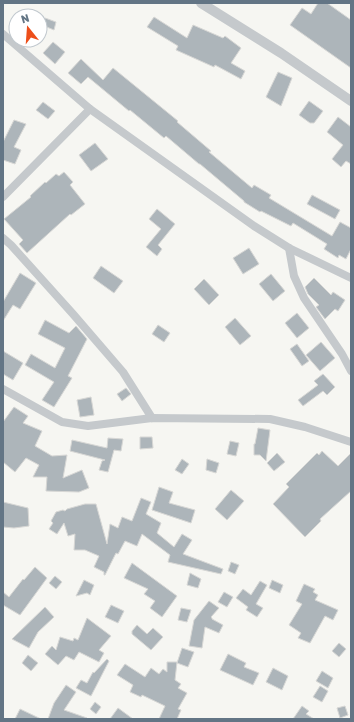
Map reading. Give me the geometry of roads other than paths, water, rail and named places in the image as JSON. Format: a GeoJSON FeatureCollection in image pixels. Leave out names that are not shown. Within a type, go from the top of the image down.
{"type":"FeatureCollection","features":[{"type":"Feature","properties":{"kind":"street"},"geometry":{"type":"LineString","coordinates":[[200,3],[281,53],[351,101]]}},
{"type":"Feature","properties":{"kind":"street"},"geometry":{"type":"LineString","coordinates":[[3,34],[90,109],[254,226],[289,248],[351,278]]}},
{"type":"Feature","properties":{"kind":"street"},"geometry":{"type":"LineString","coordinates":[[3,197],[90,109]]}},
{"type":"Feature","properties":{"kind":"street"},"geometry":{"type":"LineString","coordinates":[[3,238],[73,314],[123,372],[152,418]]}},
{"type":"Feature","properties":{"kind":"street"},"geometry":{"type":"LineString","coordinates":[[289,248],[294,276],[304,298],[342,354],[351,371]]}},
{"type":"Feature","properties":{"kind":"street"},"geometry":{"type":"LineString","coordinates":[[3,389],[62,422],[88,426],[152,418],[270,419],[305,427],[351,442]]}}]}
